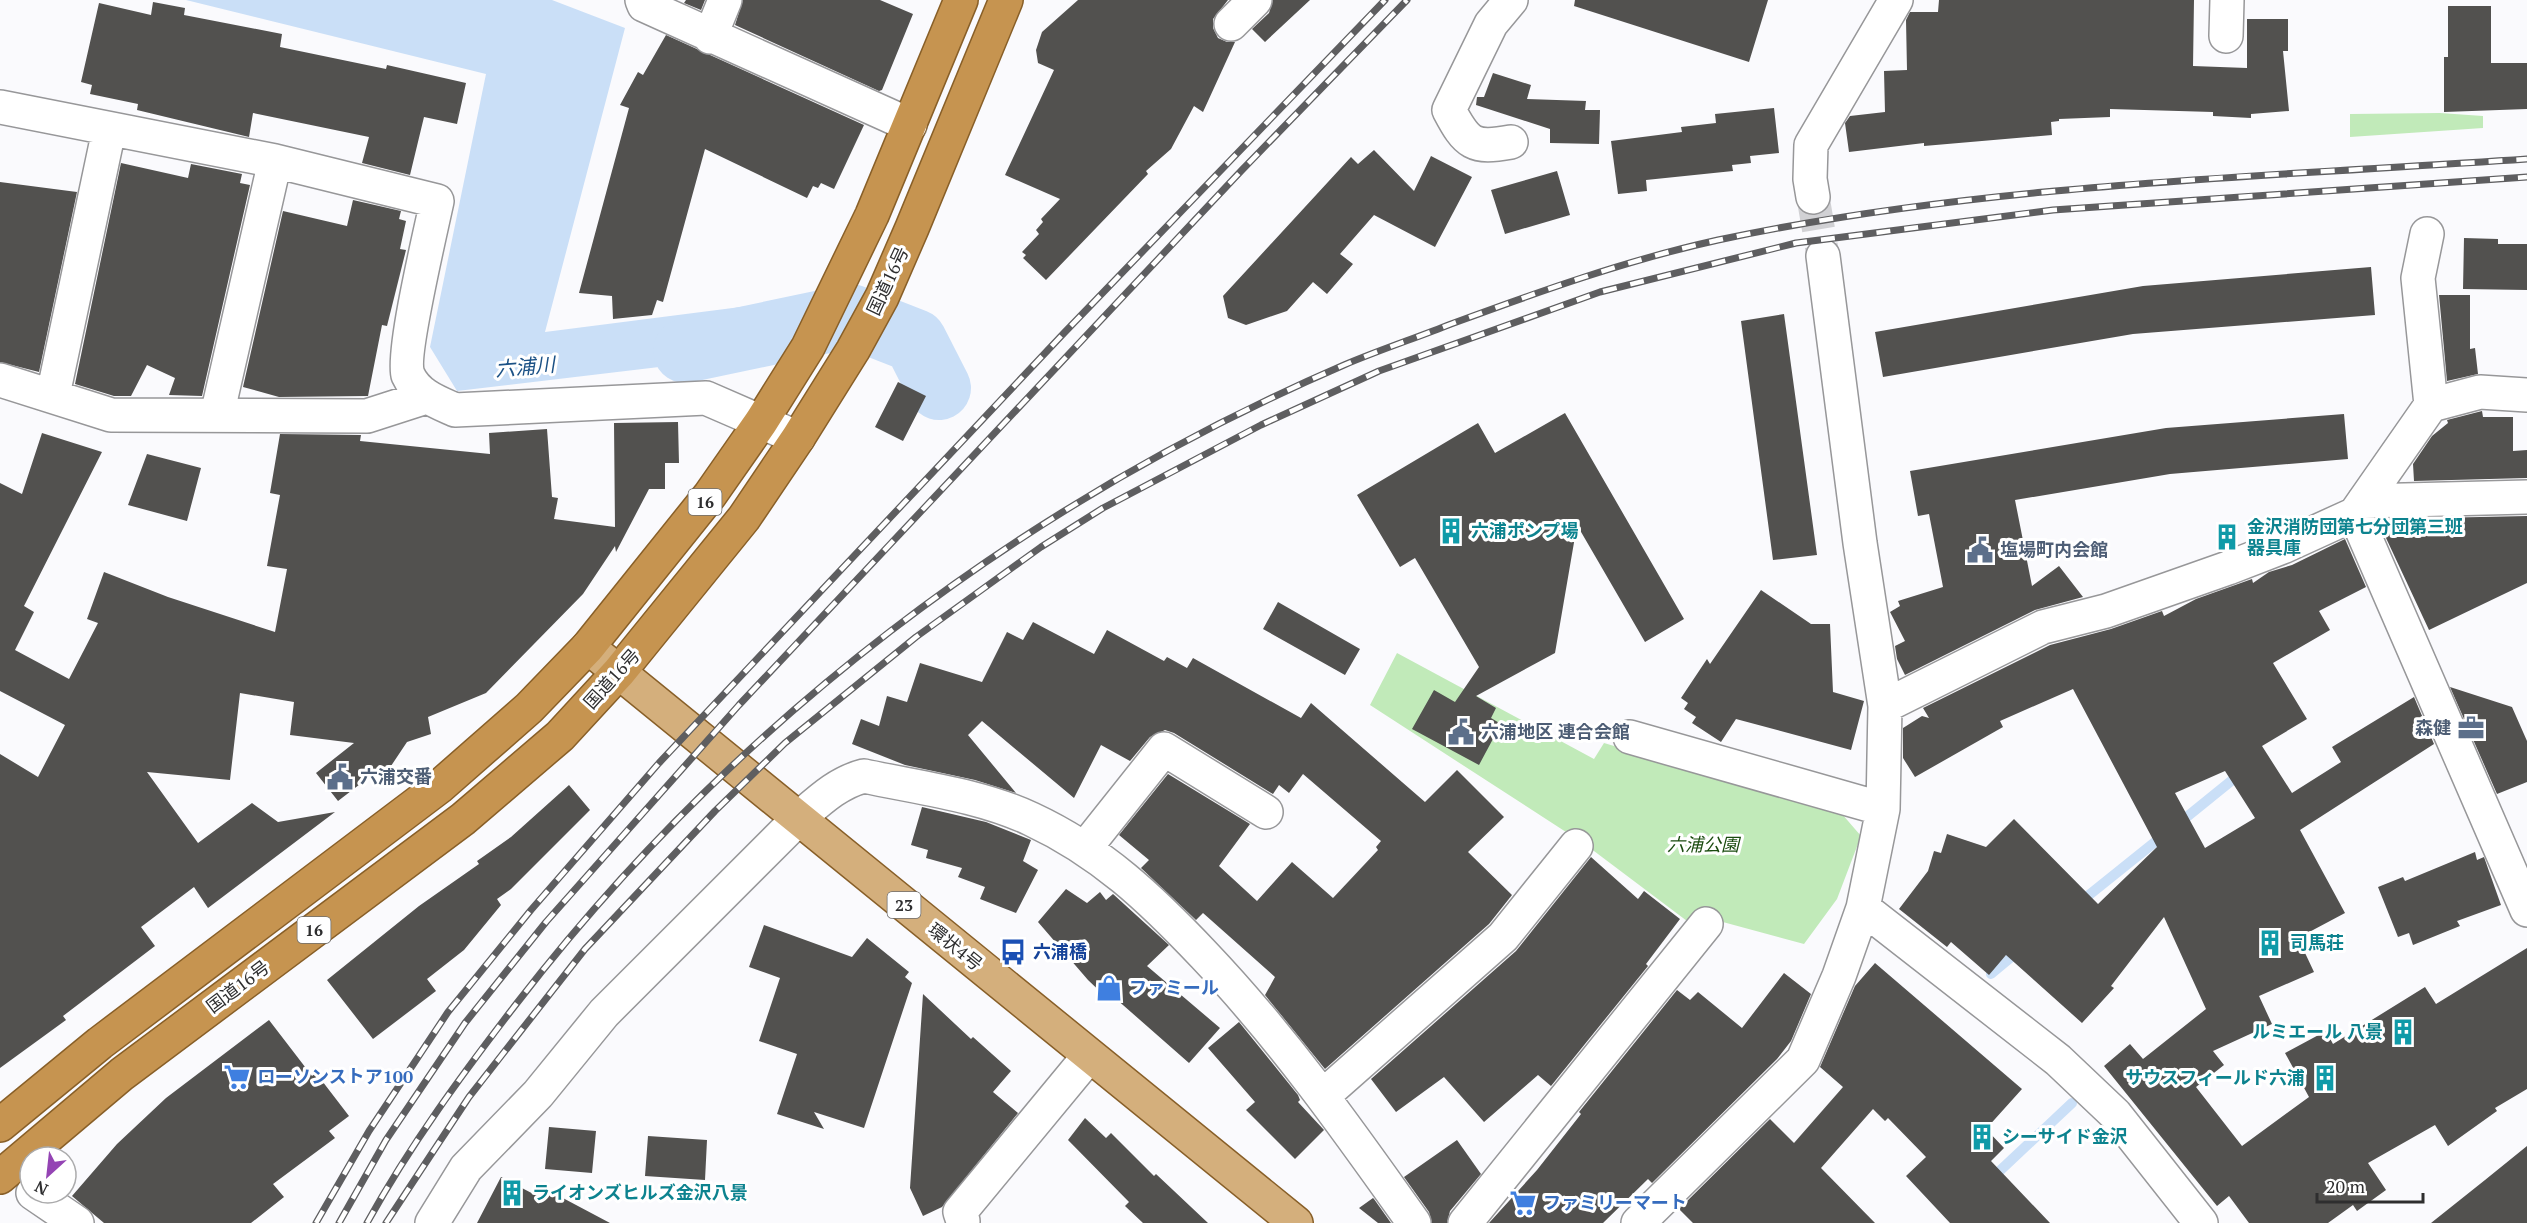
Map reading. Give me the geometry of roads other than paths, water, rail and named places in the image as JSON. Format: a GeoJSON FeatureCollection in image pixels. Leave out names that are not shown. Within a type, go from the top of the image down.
{"type":"FeatureCollection","features":[{"type":"Feature","properties":{"kind":"highway","name":"16"},"geometry":{"type":"LineString","coordinates":[[0,1125],[100,1043],[439,787],[529,708],[588,647],[710,495],[761,422],[808,347],[835,296],[910,125],[961,0]]}},
{"type":"Feature","properties":{"kind":"highway","name":"国道16号"},"geometry":{"type":"LineString","coordinates":[[17,1183],[122,1074],[464,819],[560,736],[619,672],[744,518],[853,350],[882,297],[1006,0]]}},
{"type":"Feature","properties":{"kind":"main road","name":"環状4号"},"geometry":{"type":"LineString","coordinates":[[588,647],[1296,1223]]}},
{"type":"Feature","properties":{"kind":"street"},"geometry":{"type":"LineString","coordinates":[[642,0],[644,5],[710,37],[910,125]]}},
{"type":"Feature","properties":{"kind":"street"},"geometry":{"type":"LineString","coordinates":[[710,37],[724,0]]}},
{"type":"Feature","properties":{"kind":"street"},"geometry":{"type":"LineString","coordinates":[[1232,24],[1255,0]]}},
{"type":"Feature","properties":{"kind":"street"},"geometry":{"type":"LineString","coordinates":[[1511,0],[1491,24],[1449,110],[1462,135],[1477,143],[1485,146],[1511,142]]}},
{"type":"Feature","properties":{"kind":"street"},"geometry":{"type":"LineString","coordinates":[[1813,197],[1810,179],[1811,145],[1896,0]]}},
{"type":"Feature","properties":{"kind":"street"},"geometry":{"type":"LineString","coordinates":[[2226,36],[2227,0]]}},
{"type":"Feature","properties":{"kind":"street"},"geometry":{"type":"LineString","coordinates":[[0,107],[275,161],[437,201],[408,348],[408,374],[426,398],[455,410],[706,398],[798,438]]}},
{"type":"Feature","properties":{"kind":"street"},"geometry":{"type":"LineString","coordinates":[[53,395],[109,130]]}},
{"type":"Feature","properties":{"kind":"street"},"geometry":{"type":"LineString","coordinates":[[217,415],[275,161]]}},
{"type":"Feature","properties":{"kind":"street"},"geometry":{"type":"LineString","coordinates":[[2427,234],[2418,278],[2431,405]]}},
{"type":"Feature","properties":{"kind":"street"},"geometry":{"type":"LineString","coordinates":[[1638,1223],[1803,1060],[1839,976],[1863,908],[1883,809],[1885,706],[1860,543],[1823,256]]}},
{"type":"Feature","properties":{"kind":"street"},"geometry":{"type":"LineString","coordinates":[[0,380],[111,415],[367,416],[426,398]]}},
{"type":"Feature","properties":{"kind":"street"},"geometry":{"type":"LineString","coordinates":[[2359,508],[2431,405],[2480,392],[2527,395]]}},
{"type":"Feature","properties":{"kind":"street"},"geometry":{"type":"LineString","coordinates":[[1885,706],[2043,627],[2106,611],[2228,568],[2359,508],[2527,497]]}},
{"type":"Feature","properties":{"kind":"street"},"geometry":{"type":"LineString","coordinates":[[2359,508],[2527,910]]}},
{"type":"Feature","properties":{"kind":"street"},"geometry":{"type":"LineString","coordinates":[[1630,737],[1883,809]]}},
{"type":"Feature","properties":{"kind":"street"},"geometry":{"type":"LineString","coordinates":[[1086,847],[1164,749],[1266,812]]}},
{"type":"Feature","properties":{"kind":"street"},"geometry":{"type":"LineString","coordinates":[[432,1223],[466,1168],[538,1094],[604,1013],[798,819],[824,796],[847,781],[864,776],[979,801],[1029,818],[1086,847],[1118,872],[1171,920],[1236,988],[1324,1095],[1414,1223]]}},
{"type":"Feature","properties":{"kind":"street"},"geometry":{"type":"LineString","coordinates":[[1324,1095],[1503,937],[1576,846]]}},
{"type":"Feature","properties":{"kind":"street"},"geometry":{"type":"LineString","coordinates":[[1863,908],[2058,1060],[2115,1114],[2201,1223]]}},
{"type":"Feature","properties":{"kind":"street"},"geometry":{"type":"LineString","coordinates":[[1465,1223],[1706,924]]}},
{"type":"Feature","properties":{"kind":"street"},"geometry":{"type":"LineString","coordinates":[[963,1221],[960,1212],[1089,1056]]}},
{"type":"Feature","properties":{"kind":"street"},"geometry":{"type":"LineString","coordinates":[[17,1183],[78,1223]]}},
{"type":"Feature","properties":{"kind":"water"},"geometry":{"type":"Polygon","coordinates":[[[186,0],[552,0],[625,28],[545,332],[787,301],[760,355],[457,391],[430,347],[486,74],[186,0]]]}},
{"type":"Feature","properties":{"kind":"waterway","name":"六浦川"},"geometry":{"type":"LineString","coordinates":[[685,351],[851,316],[915,341],[939,388]]}},
{"type":"Feature","properties":{"kind":"waterway"},"geometry":{"type":"LineString","coordinates":[[2178,824],[2241,773]]}},
{"type":"Feature","properties":{"kind":"waterway"},"geometry":{"type":"LineString","coordinates":[[2079,903],[2165,834]]}},
{"type":"Feature","properties":{"kind":"waterway"},"geometry":{"type":"LineString","coordinates":[[1991,974],[2020,950]]}},
{"type":"Feature","properties":{"kind":"waterway"},"geometry":{"type":"LineString","coordinates":[[1990,1180],[2072,1103]]}},
{"type":"Feature","properties":{"kind":"tunnel"},"geometry":{"type":"LineString","coordinates":[[1813,197],[1823,256]]}},
{"type":"Feature","properties":{"kind":"railway"},"geometry":{"type":"LineString","coordinates":[[316,1223],[369,1131],[448,1012],[531,910],[659,763],[1064,333],[1385,0]]}},
{"type":"Feature","properties":{"kind":"railway"},"geometry":{"type":"LineString","coordinates":[[339,1223],[386,1140],[465,1023],[546,922],[739,705],[1241,171],[1407,0]]}},
{"type":"Feature","properties":{"kind":"railway"},"geometry":{"type":"LineString","coordinates":[[367,1223],[401,1166],[477,1056],[517,1003],[601,901],[692,805],[788,715],[890,632],[997,555],[1108,484],[1224,421],[1344,365],[1451,324],[1616,267],[1718,240],[1817,221],[1918,206],[2019,195],[2121,185],[2527,159]]}},
{"type":"Feature","properties":{"kind":"railway"},"geometry":{"type":"LineString","coordinates":[[386,1223],[469,1097],[585,949],[715,811],[785,743],[916,637],[1041,547],[1103,508],[1261,425],[1379,371],[1600,292],[1796,243],[2053,210],[2527,177]]}},
{"type":"Feature","properties":{"kind":"place","name":"六浦ポンプ場"},"geometry":{"type":"Point","coordinates":[1451,531]}},
{"type":"Feature","properties":{"kind":"place","name":"金沢消防団第七分団第三班 器具庫"},"geometry":{"type":"Point","coordinates":[2227,537]}},
{"type":"Feature","properties":{"kind":"place","name":"塩場町内会館"},"geometry":{"type":"Point","coordinates":[1980,550]}},
{"type":"Feature","properties":{"kind":"place","name":"森健"},"geometry":{"type":"Point","coordinates":[2471,728]}},
{"type":"Feature","properties":{"kind":"place","name":"六浦地区 連合会館"},"geometry":{"type":"Point","coordinates":[1461,732]}},
{"type":"Feature","properties":{"kind":"place","name":"六浦交番"},"geometry":{"type":"Point","coordinates":[340,777]}},
{"type":"Feature","properties":{"kind":"place","name":"司馬荘"},"geometry":{"type":"Point","coordinates":[2270,943]}},
{"type":"Feature","properties":{"kind":"place","name":"六浦橋"},"geometry":{"type":"Point","coordinates":[1013,952]}},
{"type":"Feature","properties":{"kind":"place","name":"ファミール"},"geometry":{"type":"Point","coordinates":[1109,988]}},
{"type":"Feature","properties":{"kind":"place","name":"ルミエール 八景"},"geometry":{"type":"Point","coordinates":[2403,1032]}},
{"type":"Feature","properties":{"kind":"place","name":"ローソンストア100"},"geometry":{"type":"Point","coordinates":[237,1077]}},
{"type":"Feature","properties":{"kind":"place","name":"サウスフィールド六浦"},"geometry":{"type":"Point","coordinates":[2325,1078]}},
{"type":"Feature","properties":{"kind":"place","name":"シーサイド金沢"},"geometry":{"type":"Point","coordinates":[1982,1137]}},
{"type":"Feature","properties":{"kind":"place","name":"ライオンズヒルズ金沢八景"},"geometry":{"type":"Point","coordinates":[512,1193]}},
{"type":"Feature","properties":{"kind":"place","name":"ファミリーマート"},"geometry":{"type":"Point","coordinates":[1523,1203]}},
{"type":"Feature","properties":{"kind":"park label","name":"六浦公園"},"geometry":{"type":"Point","coordinates":[1703,845]}}]}
